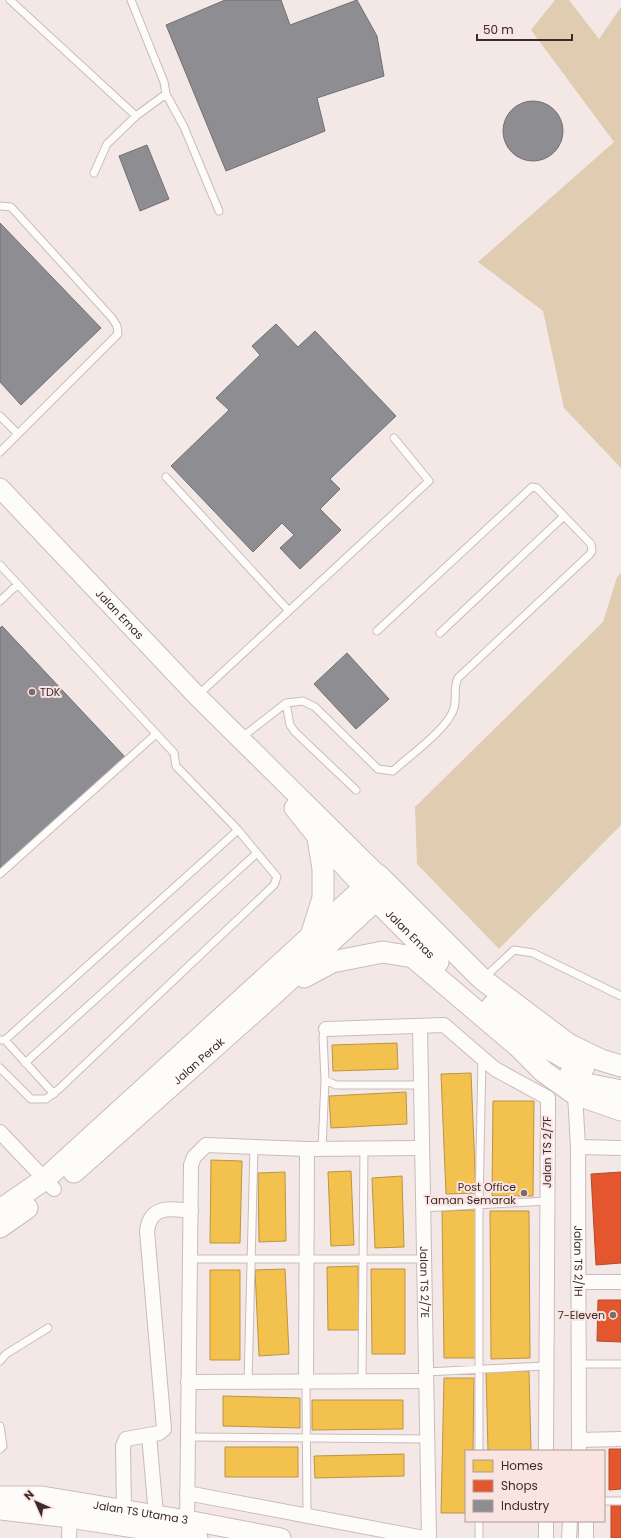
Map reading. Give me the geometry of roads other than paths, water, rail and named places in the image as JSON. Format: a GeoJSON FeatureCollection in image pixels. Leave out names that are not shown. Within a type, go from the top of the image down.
{"type":"FeatureCollection","features":[{"type":"Feature","properties":{"kind":"main road","name":"Jalan Emas"},"geometry":{"type":"LineString","coordinates":[[0,488],[197,696],[240,739],[377,888],[436,961],[540,1044],[562,1057],[592,1070],[621,1076]]}},
{"type":"Feature","properties":{"kind":"main road","name":"Jalan Emas"},"geometry":{"type":"LineString","coordinates":[[240,739],[318,838],[482,979],[568,1044],[611,1060],[621,1066]]}},
{"type":"Feature","properties":{"kind":"main road"},"geometry":{"type":"LineString","coordinates":[[311,936],[323,898],[323,869],[318,838]]}},
{"type":"Feature","properties":{"kind":"main road","name":"Jalan Perak"},"geometry":{"type":"LineString","coordinates":[[0,1210],[50,1184],[311,936],[377,888]]}},
{"type":"Feature","properties":{"kind":"main road","name":"Jalan Perak"},"geometry":{"type":"LineString","coordinates":[[0,1227],[276,993],[377,888]]}},
{"type":"Feature","properties":{"kind":"main road"},"geometry":{"type":"LineString","coordinates":[[276,993],[332,962],[383,952],[407,955],[420,960],[520,1048],[544,1072],[574,1094],[621,1110]]}},
{"type":"Feature","properties":{"kind":"main road"},"geometry":{"type":"LineString","coordinates":[[520,1048],[562,1073],[586,1084],[621,1091]]}},
{"type":"Feature","properties":{"kind":"main road","name":"Jalan TS Utama 3"},"geometry":{"type":"LineString","coordinates":[[0,1496],[42,1496],[127,1525],[156,1515],[190,1531]]}},
{"type":"Feature","properties":{"kind":"main road","name":"Jalan TS Utama 3"},"geometry":{"type":"LineString","coordinates":[[0,1510],[127,1525],[281,1538]]}},
{"type":"Feature","properties":{"kind":"street","name":"Jalan TS 2/7E"},"geometry":{"type":"LineString","coordinates":[[420,1026],[428,1538]]}},
{"type":"Feature","properties":{"kind":"street","name":"Jalan TS 2/7F"},"geometry":{"type":"LineString","coordinates":[[326,1029],[444,1026],[495,1069],[548,1098],[545,1366],[546,1450]]}},
{"type":"Feature","properties":{"kind":"street","name":"Jalan TS 2/1H"},"geometry":{"type":"LineString","coordinates":[[574,1094],[578,1147],[579,1445]]}},
{"type":"Feature","properties":{"kind":"street"},"geometry":{"type":"LineString","coordinates":[[0,1132],[50,1184]]}},
{"type":"Feature","properties":{"kind":"street"},"geometry":{"type":"LineString","coordinates":[[190,1531],[187,1493],[188,1382],[191,1165],[194,1157],[206,1146],[307,1149],[422,1148]]}},
{"type":"Feature","properties":{"kind":"street"},"geometry":{"type":"LineString","coordinates":[[578,1147],[621,1148]]}},
{"type":"Feature","properties":{"kind":"street"},"geometry":{"type":"LineString","coordinates":[[306,1382],[307,1149]]}},
{"type":"Feature","properties":{"kind":"street"},"geometry":{"type":"LineString","coordinates":[[127,1525],[123,1446],[126,1439],[159,1433],[164,1429],[165,1419],[151,1284],[147,1231],[149,1220],[157,1212],[171,1208],[191,1211]]}},
{"type":"Feature","properties":{"kind":"street"},"geometry":{"type":"LineString","coordinates":[[578,1282],[621,1282]]}},
{"type":"Feature","properties":{"kind":"street"},"geometry":{"type":"LineString","coordinates":[[188,1382],[362,1381],[426,1377]]}},
{"type":"Feature","properties":{"kind":"street"},"geometry":{"type":"LineString","coordinates":[[149,1435],[156,1515]]}},
{"type":"Feature","properties":{"kind":"street"},"geometry":{"type":"LineString","coordinates":[[579,1445],[621,1439]]}},
{"type":"Feature","properties":{"kind":"street"},"geometry":{"type":"LineString","coordinates":[[187,1493],[424,1538]]}},
{"type":"Feature","properties":{"kind":"street"},"geometry":{"type":"LineString","coordinates":[[69,1538],[70,1518]]}},
{"type":"Feature","properties":{"kind":"street"},"geometry":{"type":"LineString","coordinates":[[546,1522],[546,1538]]}},
{"type":"Feature","properties":{"kind":"street"},"geometry":{"type":"LineString","coordinates":[[569,1538],[570,1522]]}},
{"type":"Feature","properties":{"kind":"street"},"geometry":{"type":"LineString","coordinates":[[586,1522],[586,1538]]}},
{"type":"Feature","properties":{"kind":"lane"},"geometry":{"type":"LineString","coordinates":[[10,0],[136,116]]}},
{"type":"Feature","properties":{"kind":"lane"},"geometry":{"type":"LineString","coordinates":[[131,0],[164,82],[166,94],[184,127],[219,210]]}},
{"type":"Feature","properties":{"kind":"lane"},"geometry":{"type":"LineString","coordinates":[[94,173],[107,144],[136,116],[166,94]]}},
{"type":"Feature","properties":{"kind":"lane"},"geometry":{"type":"LineString","coordinates":[[0,206],[11,207],[118,326],[118,334],[0,452]]}},
{"type":"Feature","properties":{"kind":"lane"},"geometry":{"type":"LineString","coordinates":[[0,416],[18,434]]}},
{"type":"Feature","properties":{"kind":"lane"},"geometry":{"type":"LineString","coordinates":[[197,696],[429,481],[394,438]]}},
{"type":"Feature","properties":{"kind":"lane"},"geometry":{"type":"LineString","coordinates":[[166,477],[289,611]]}},
{"type":"Feature","properties":{"kind":"lane"},"geometry":{"type":"LineString","coordinates":[[240,739],[286,702],[303,701],[315,707],[378,769],[393,771],[448,722],[455,707],[455,684],[458,678],[592,551],[591,544],[537,488],[532,487],[377,631]]}},
{"type":"Feature","properties":{"kind":"lane"},"geometry":{"type":"LineString","coordinates":[[440,633],[564,516]]}},
{"type":"Feature","properties":{"kind":"lane"},"geometry":{"type":"LineString","coordinates":[[0,565],[174,753],[176,766],[238,830],[272,869],[277,877],[274,885],[46,1100],[31,1099],[0,1068]]}},
{"type":"Feature","properties":{"kind":"lane"},"geometry":{"type":"LineString","coordinates":[[0,601],[18,584]]}},
{"type":"Feature","properties":{"kind":"lane"},"geometry":{"type":"LineString","coordinates":[[286,702],[290,725],[295,732],[356,790]]}},
{"type":"Feature","properties":{"kind":"lane"},"geometry":{"type":"LineString","coordinates":[[0,874],[156,734]]}},
{"type":"Feature","properties":{"kind":"lane"},"geometry":{"type":"LineString","coordinates":[[54,1094],[3,1040],[238,830]]}},
{"type":"Feature","properties":{"kind":"lane"},"geometry":{"type":"LineString","coordinates":[[25,1063],[258,853]]}},
{"type":"Feature","properties":{"kind":"lane"},"geometry":{"type":"LineString","coordinates":[[482,979],[514,950],[533,953],[621,996]]}},
{"type":"Feature","properties":{"kind":"lane"},"geometry":{"type":"LineString","coordinates":[[322,1149],[325,1080],[322,1036],[326,1029]]}},
{"type":"Feature","properties":{"kind":"lane"},"geometry":{"type":"LineString","coordinates":[[479,1450],[479,1205],[482,1058]]}},
{"type":"Feature","properties":{"kind":"lane"},"geometry":{"type":"LineString","coordinates":[[325,1080],[336,1085],[421,1085]]}},
{"type":"Feature","properties":{"kind":"lane"},"geometry":{"type":"LineString","coordinates":[[248,1382],[254,1147]]}},
{"type":"Feature","properties":{"kind":"lane"},"geometry":{"type":"LineString","coordinates":[[362,1381],[364,1148]]}},
{"type":"Feature","properties":{"kind":"lane"},"geometry":{"type":"LineString","coordinates":[[423,1208],[547,1201]]}},
{"type":"Feature","properties":{"kind":"lane"},"geometry":{"type":"LineString","coordinates":[[190,1259],[424,1259]]}},
{"type":"Feature","properties":{"kind":"lane"},"geometry":{"type":"LineString","coordinates":[[0,1361],[6,1354],[48,1328]]}},
{"type":"Feature","properties":{"kind":"lane"},"geometry":{"type":"LineString","coordinates":[[579,1364],[621,1364]]}},
{"type":"Feature","properties":{"kind":"lane"},"geometry":{"type":"LineString","coordinates":[[426,1377],[479,1370],[545,1366]]}},
{"type":"Feature","properties":{"kind":"lane"},"geometry":{"type":"LineString","coordinates":[[306,1382],[307,1516]]}},
{"type":"Feature","properties":{"kind":"lane"},"geometry":{"type":"LineString","coordinates":[[0,1426],[3,1446],[0,1449]]}},
{"type":"Feature","properties":{"kind":"lane"},"geometry":{"type":"LineString","coordinates":[[188,1437],[427,1439]]}},
{"type":"Feature","properties":{"kind":"lane"},"geometry":{"type":"LineString","coordinates":[[605,1501],[621,1501]]}},
{"type":"Feature","properties":{"kind":"lane"},"geometry":{"type":"LineString","coordinates":[[479,1522],[479,1538]]}},
{"type":"Feature","properties":{"kind":"place","name":"TDK"},"geometry":{"type":"Point","coordinates":[32,692]}},
{"type":"Feature","properties":{"kind":"place","name":"Post Office Taman Semarak"},"geometry":{"type":"Point","coordinates":[524,1193]}},
{"type":"Feature","properties":{"kind":"place","name":"7-Eleven"},"geometry":{"type":"Point","coordinates":[613,1315]}}]}
